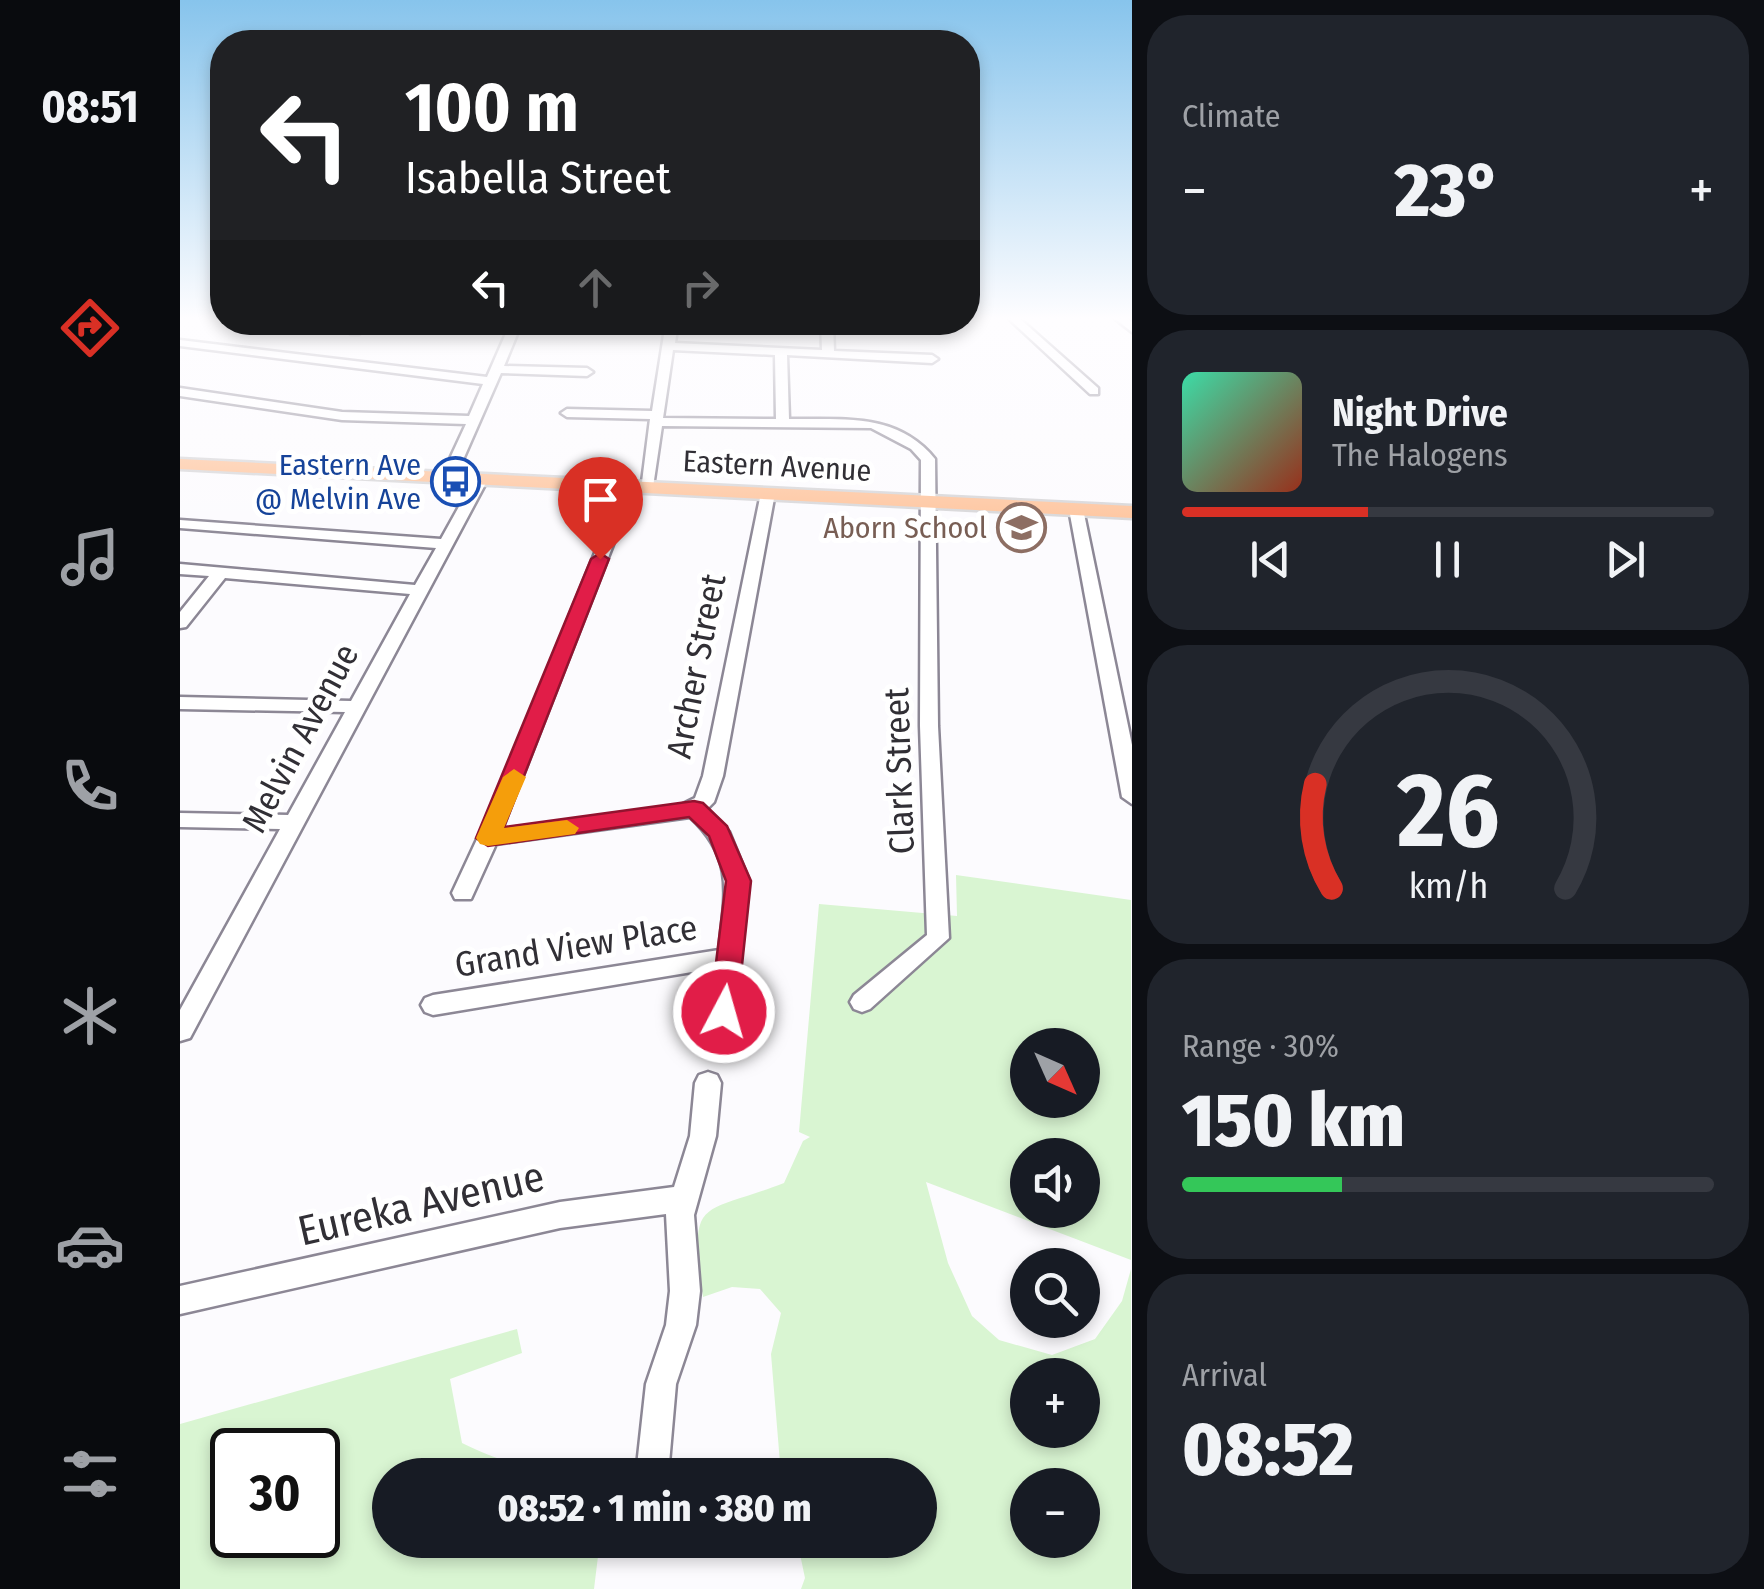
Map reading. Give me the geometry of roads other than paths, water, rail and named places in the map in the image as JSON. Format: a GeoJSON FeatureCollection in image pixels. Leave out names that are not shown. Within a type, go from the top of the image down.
{"type":"FeatureCollection","features":[{"type":"Feature","properties":{"kind":"main road","name":"Eastern Avenue"},"geometry":{"type":"LineString","coordinates":[[180,464],[1132,512]]}},
{"type":"Feature","properties":{"kind":"street"},"geometry":{"type":"LineString","coordinates":[[181,392],[342,416],[476,420]]}},
{"type":"Feature","properties":{"kind":"street"},"geometry":{"type":"LineString","coordinates":[[448,478],[487,392]]}},
{"type":"Feature","properties":{"kind":"street"},"geometry":{"type":"LineString","coordinates":[[463,893],[638,487],[660,392]]}},
{"type":"Feature","properties":{"kind":"street"},"geometry":{"type":"LineString","coordinates":[[782,392],[783,423]]}},
{"type":"Feature","properties":{"kind":"street"},"geometry":{"type":"LineString","coordinates":[[567,412],[783,423],[881,421],[928,459],[927,501]]}},
{"type":"Feature","properties":{"kind":"street","name":"Melvin Avenue"},"geometry":{"type":"LineString","coordinates":[[180,1031],[481,479]]}},
{"type":"Feature","properties":{"kind":"street","name":"Archer Street"},"geometry":{"type":"LineString","coordinates":[[724,1012],[738,881],[719,832],[694,809],[710,790],[768,493]]}},
{"type":"Feature","properties":{"kind":"street","name":"Clark Street"},"geometry":{"type":"LineString","coordinates":[[862,1002],[938,938],[928,726],[927,501]]}},
{"type":"Feature","properties":{"kind":"street"},"geometry":{"type":"LineString","coordinates":[[1076,509],[1132,796]]}},
{"type":"Feature","properties":{"kind":"street"},"geometry":{"type":"LineString","coordinates":[[180,524],[443,544]]}},
{"type":"Feature","properties":{"kind":"street"},"geometry":{"type":"LineString","coordinates":[[180,570],[421,590]]}},
{"type":"Feature","properties":{"kind":"street"},"geometry":{"type":"LineString","coordinates":[[180,623],[220,572]]}},
{"type":"Feature","properties":{"kind":"street"},"geometry":{"type":"LineString","coordinates":[[180,704],[356,707]]}},
{"type":"Feature","properties":{"kind":"street"},"geometry":{"type":"LineString","coordinates":[[488,838],[694,809]]}},
{"type":"Feature","properties":{"kind":"street"},"geometry":{"type":"LineString","coordinates":[[180,820],[295,822]]}},
{"type":"Feature","properties":{"kind":"street","name":"Grand View Place"},"geometry":{"type":"LineString","coordinates":[[433,1005],[730,956]]}},
{"type":"Feature","properties":{"kind":"street"},"geometry":{"type":"LineString","coordinates":[[654,1458],[661,1384],[681,1325],[685,1291],[682,1199],[703,1136],[708,1083]]}},
{"type":"Feature","properties":{"kind":"street","name":"Eureka Avenue"},"geometry":{"type":"LineString","coordinates":[[180,1300],[248,1288],[560,1215],[682,1199]]}},
{"type":"Feature","properties":{"kind":"place","name":"Eastern Ave @ Melvin Ave"},"geometry":{"type":"Point","coordinates":[456,482]}},
{"type":"Feature","properties":{"kind":"place","name":"Aborn School"},"geometry":{"type":"Point","coordinates":[1022,528]}}]}
